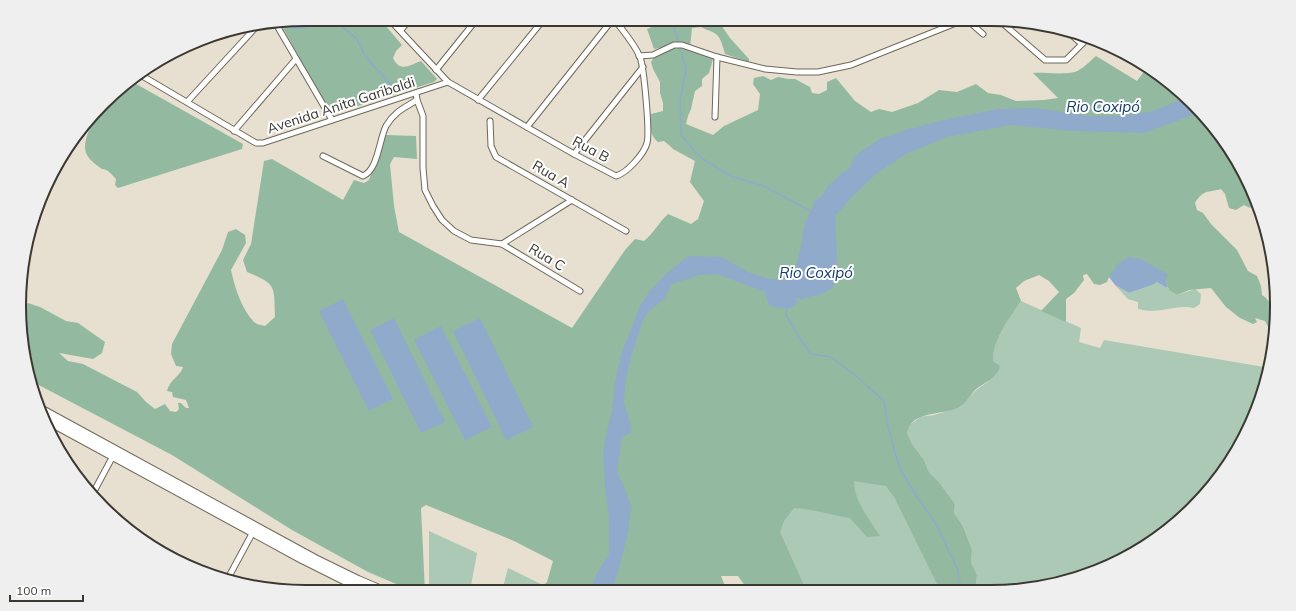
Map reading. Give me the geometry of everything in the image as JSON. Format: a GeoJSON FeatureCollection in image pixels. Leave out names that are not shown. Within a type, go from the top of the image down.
{"type":"FeatureCollection","features":[{"type":"Feature","properties":{"kind":"main road"},"geometry":{"type":"LineString","coordinates":[[47,413],[315,559],[370,585]]}},
{"type":"Feature","properties":{"kind":"main road"},"geometry":{"type":"LineString","coordinates":[[52,423],[352,585]]}},
{"type":"Feature","properties":{"kind":"street","name":"Rua B"},"geometry":{"type":"LineString","coordinates":[[397,26],[448,82],[574,154],[616,176],[629,169],[644,149],[648,137],[643,67]]}},
{"type":"Feature","properties":{"kind":"street"},"geometry":{"type":"LineString","coordinates":[[401,30],[404,26]]}},
{"type":"Feature","properties":{"kind":"street"},"geometry":{"type":"LineString","coordinates":[[436,70],[471,26]]}},
{"type":"Feature","properties":{"kind":"street"},"geometry":{"type":"LineString","coordinates":[[478,100],[538,26]]}},
{"type":"Feature","properties":{"kind":"street"},"geometry":{"type":"LineString","coordinates":[[527,127],[607,26]]}},
{"type":"Feature","properties":{"kind":"street"},"geometry":{"type":"LineString","coordinates":[[574,154],[643,67],[632,44],[618,26]]}},
{"type":"Feature","properties":{"kind":"street"},"geometry":{"type":"LineString","coordinates":[[639,56],[653,55],[674,45],[682,45],[717,57],[765,69],[818,72],[851,65],[948,26]]}},
{"type":"Feature","properties":{"kind":"street"},"geometry":{"type":"LineString","coordinates":[[974,26],[983,34]]}},
{"type":"Feature","properties":{"kind":"street"},"geometry":{"type":"LineString","coordinates":[[1007,27],[1045,60],[1066,60],[1082,44],[1078,40]]}},
{"type":"Feature","properties":{"kind":"street"},"geometry":{"type":"LineString","coordinates":[[278,28],[332,120]]}},
{"type":"Feature","properties":{"kind":"street"},"geometry":{"type":"LineString","coordinates":[[187,102],[253,31]]}},
{"type":"Feature","properties":{"kind":"street"},"geometry":{"type":"LineString","coordinates":[[715,117],[717,57]]}},
{"type":"Feature","properties":{"kind":"street"},"geometry":{"type":"LineString","coordinates":[[234,131],[296,59]]}},
{"type":"Feature","properties":{"kind":"street","name":"Avenida Anita Garibaldi"},"geometry":{"type":"LineString","coordinates":[[144,77],[256,143],[264,143],[448,82]]}},
{"type":"Feature","properties":{"kind":"street"},"geometry":{"type":"LineString","coordinates":[[416,93],[423,116],[423,168],[426,190],[433,206],[442,220],[454,231],[471,240],[502,244],[572,200]]}},
{"type":"Feature","properties":{"kind":"street"},"geometry":{"type":"LineString","coordinates":[[323,156],[363,176],[369,174],[386,127],[397,112],[417,100]]}},
{"type":"Feature","properties":{"kind":"street","name":"Rua A"},"geometry":{"type":"LineString","coordinates":[[490,121],[491,146],[496,157],[626,231]]}},
{"type":"Feature","properties":{"kind":"street","name":"Rua C"},"geometry":{"type":"LineString","coordinates":[[502,244],[580,291]]}},
{"type":"Feature","properties":{"kind":"street"},"geometry":{"type":"LineString","coordinates":[[95,490],[113,456]]}},
{"type":"Feature","properties":{"kind":"street"},"geometry":{"type":"LineString","coordinates":[[230,574],[253,532]]}},
{"type":"Feature","properties":{"kind":"green space"},"geometry":{"type":"Polygon","coordinates":[[[386,26],[402,45],[396,51],[393,58],[396,63],[402,67],[406,67],[421,61],[437,79],[434,82],[342,111],[331,111],[322,98],[282,27],[386,26]]]}},
{"type":"Feature","properties":{"kind":"green space"},"geometry":{"type":"Polygon","coordinates":[[[654,26],[722,26],[730,38],[749,59],[749,62],[725,54],[721,40],[716,34],[701,27],[692,28],[690,48],[713,59],[709,73],[702,79],[702,86],[695,91],[686,124],[713,135],[724,126],[758,110],[760,94],[753,84],[754,78],[763,76],[771,80],[778,77],[795,79],[810,87],[812,93],[819,94],[827,90],[827,82],[836,78],[855,101],[871,112],[879,109],[892,112],[918,103],[939,90],[957,92],[976,84],[988,93],[1001,95],[1016,101],[1058,98],[1033,73],[1075,72],[1084,67],[1096,56],[1137,81],[1144,72],[1175,95],[1201,121],[1223,150],[1241,182],[1252,207],[1250,208],[1244,205],[1236,210],[1229,208],[1225,194],[1221,189],[1203,193],[1195,203],[1197,210],[1203,213],[1211,224],[1237,250],[1248,271],[1257,276],[1261,286],[1262,295],[1269,302],[1270,305],[1269,328],[1265,321],[1255,318],[1257,322],[1253,324],[1240,318],[1226,307],[1211,288],[1189,290],[1177,295],[1169,290],[1166,281],[1109,277],[1107,282],[1100,285],[1094,284],[1087,274],[1083,275],[1084,280],[1074,293],[1066,299],[1066,322],[1041,311],[1059,292],[1049,281],[1039,275],[1024,281],[1016,288],[1021,301],[1002,329],[996,344],[993,361],[1000,366],[996,374],[974,391],[966,402],[960,407],[920,417],[911,424],[907,433],[912,444],[924,460],[929,472],[939,482],[955,504],[954,513],[963,526],[972,550],[971,562],[977,575],[976,585],[938,585],[894,497],[886,486],[854,481],[859,503],[880,536],[867,537],[850,518],[794,508],[784,521],[780,532],[804,585],[744,585],[738,576],[721,576],[725,585],[544,585],[547,582],[553,561],[514,541],[426,505],[421,508],[425,585],[399,585],[368,572],[292,530],[172,455],[38,385],[28,342],[26,306],[28,303],[40,307],[66,321],[78,323],[105,342],[102,353],[93,359],[59,353],[68,361],[83,364],[137,392],[155,409],[165,404],[170,411],[176,412],[179,409],[178,403],[181,403],[186,408],[189,408],[186,400],[173,397],[172,392],[167,391],[170,384],[180,373],[183,367],[176,366],[171,354],[172,344],[222,250],[228,232],[236,229],[245,235],[246,243],[231,270],[237,291],[245,310],[255,323],[265,326],[275,317],[274,292],[272,287],[264,280],[247,272],[243,260],[251,244],[264,161],[272,159],[343,200],[354,180],[364,183],[369,180],[386,135],[416,136],[417,159],[394,157],[390,164],[394,206],[399,232],[572,328],[625,250],[635,239],[644,241],[651,235],[668,214],[691,224],[698,219],[704,201],[690,182],[695,161],[673,149],[664,141],[658,142],[651,132],[651,114],[663,111],[663,103],[660,93],[660,82],[651,62],[654,57],[670,46],[654,49],[647,29],[654,26]]]}},
{"type":"Feature","properties":{"kind":"green space"},"geometry":{"type":"Polygon","coordinates":[[[135,84],[243,144],[242,149],[118,188],[115,185],[116,179],[106,170],[95,164],[85,150],[86,139],[90,128],[121,95],[135,84]]]}},
{"type":"Feature","properties":{"kind":"green space"},"geometry":{"type":"Polygon","coordinates":[[[1155,282],[1168,287],[1169,290],[1177,295],[1195,289],[1201,294],[1200,304],[1194,308],[1180,307],[1146,311],[1138,309],[1138,302],[1128,299],[1115,285],[1129,293],[1152,285],[1155,282]]]}},
{"type":"Feature","properties":{"kind":"green space"},"geometry":{"type":"Polygon","coordinates":[[[1021,301],[1081,328],[1079,342],[1100,348],[1104,340],[1263,367],[1249,412],[1233,445],[1223,461],[1201,490],[1175,516],[1161,527],[1130,548],[1097,564],[1080,570],[1045,580],[1027,583],[976,585],[977,575],[971,562],[972,550],[963,526],[954,513],[955,504],[939,482],[929,472],[924,460],[912,444],[907,433],[911,424],[920,417],[934,415],[961,407],[975,391],[989,381],[994,350],[1000,332],[1021,301]]]}},
{"type":"Feature","properties":{"kind":"green space"},"geometry":{"type":"Polygon","coordinates":[[[873,455],[938,585],[803,585],[767,507],[873,455]]]}},
{"type":"Feature","properties":{"kind":"green space"},"geometry":{"type":"Polygon","coordinates":[[[429,531],[477,553],[471,585],[429,585],[429,531]]]}},
{"type":"Feature","properties":{"kind":"green space"},"geometry":{"type":"Polygon","coordinates":[[[508,568],[543,585],[504,585],[508,568]]]}},
{"type":"Feature","properties":{"kind":"water","name":"Rio Coxipó"},"geometry":{"type":"Polygon","coordinates":[[[1180,100],[1194,114],[1144,133],[1073,131],[1011,125],[947,137],[906,154],[876,174],[835,216],[838,275],[833,287],[824,293],[802,299],[795,298],[798,302],[792,307],[781,308],[769,305],[765,292],[717,274],[700,275],[672,284],[664,299],[648,312],[642,323],[626,377],[624,402],[630,422],[631,432],[622,437],[617,472],[631,505],[628,533],[617,575],[613,585],[592,585],[597,573],[609,554],[609,518],[603,450],[622,352],[640,306],[649,292],[665,275],[688,256],[722,257],[748,272],[769,279],[787,280],[791,278],[795,273],[805,223],[813,207],[814,201],[822,196],[828,186],[843,172],[849,169],[856,155],[881,138],[948,119],[998,109],[1035,108],[1089,116],[1119,116],[1150,112],[1180,100]]]}},
{"type":"Feature","properties":{"kind":"water"},"geometry":{"type":"Polygon","coordinates":[[[1128,257],[1141,259],[1167,274],[1166,281],[1168,287],[1165,287],[1157,282],[1129,293],[1115,285],[1109,277],[1119,263],[1128,257]]]}},
{"type":"Feature","properties":{"kind":"water"},"geometry":{"type":"Polygon","coordinates":[[[343,299],[393,399],[369,411],[319,311],[343,299]]]}},
{"type":"Feature","properties":{"kind":"water"},"geometry":{"type":"Polygon","coordinates":[[[394,318],[445,422],[421,433],[370,330],[394,318]]]}},
{"type":"Feature","properties":{"kind":"water"},"geometry":{"type":"Polygon","coordinates":[[[480,318],[533,427],[506,440],[453,331],[480,318]]]}},
{"type":"Feature","properties":{"kind":"water"},"geometry":{"type":"Polygon","coordinates":[[[441,326],[492,427],[465,440],[414,340],[441,326]]]}},
{"type":"Feature","properties":{"kind":"waterway"},"geometry":{"type":"LineString","coordinates":[[291,27],[304,28],[308,26]]}},
{"type":"Feature","properties":{"kind":"waterway"},"geometry":{"type":"LineString","coordinates":[[341,26],[357,39],[364,54],[391,85]]}},
{"type":"Feature","properties":{"kind":"waterway"},"geometry":{"type":"LineString","coordinates":[[673,26],[679,44]]}},
{"type":"Feature","properties":{"kind":"waterway"},"geometry":{"type":"LineString","coordinates":[[681,51],[686,69],[680,101],[681,135],[700,157],[730,176],[764,186],[812,212]]}},
{"type":"Feature","properties":{"kind":"waterway"},"geometry":{"type":"LineString","coordinates":[[787,307],[786,315],[811,354],[831,357],[855,375],[884,401],[888,426],[899,467],[917,497],[935,522],[958,570],[960,585]]}}]}
